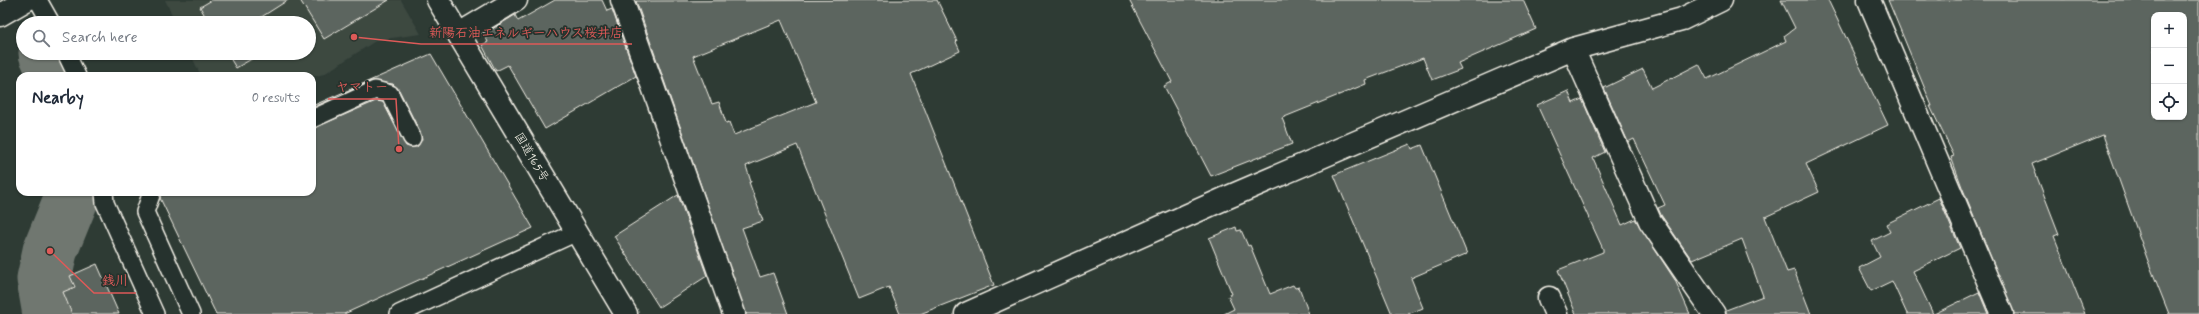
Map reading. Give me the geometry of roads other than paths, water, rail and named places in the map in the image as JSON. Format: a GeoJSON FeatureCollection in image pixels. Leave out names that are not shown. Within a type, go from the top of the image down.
{"type":"FeatureCollection","features":[{"type":"Feature","properties":{"kind":"main road"},"geometry":{"type":"LineString","coordinates":[[0,15],[26,0]]}},
{"type":"Feature","properties":{"kind":"main road","name":"国道165号"},"geometry":{"type":"LineString","coordinates":[[438,0],[626,314]]}},
{"type":"Feature","properties":{"kind":"main road"},"geometry":{"type":"LineString","coordinates":[[459,34],[516,0]]}},
{"type":"Feature","properties":{"kind":"main road"},"geometry":{"type":"LineString","coordinates":[[622,0],[734,314]]}},
{"type":"Feature","properties":{"kind":"main road"},"geometry":{"type":"LineString","coordinates":[[966,314],[1226,198],[1573,49],[1682,19],[1721,0]]}},
{"type":"Feature","properties":{"kind":"main road"},"geometry":{"type":"LineString","coordinates":[[1869,0],[2002,314]]}},
{"type":"Feature","properties":{"kind":"main road"},"geometry":{"type":"LineString","coordinates":[[1573,49],[1650,221],[1714,314]]}},
{"type":"Feature","properties":{"kind":"lane"},"geometry":{"type":"LineString","coordinates":[[38,0],[47,16]]}},
{"type":"Feature","properties":{"kind":"lane"},"geometry":{"type":"LineString","coordinates":[[69,60],[75,72]]}},
{"type":"Feature","properties":{"kind":"lane"},"geometry":{"type":"LineString","coordinates":[[316,117],[375,90],[390,94],[412,138]]}},
{"type":"Feature","properties":{"kind":"lane"},"geometry":{"type":"LineString","coordinates":[[104,196],[105,202],[155,314]]}},
{"type":"Feature","properties":{"kind":"lane"},"geometry":{"type":"LineString","coordinates":[[151,196],[145,212],[191,314]]}},
{"type":"Feature","properties":{"kind":"lane"},"geometry":{"type":"LineString","coordinates":[[399,314],[577,232]]}},
{"type":"Feature","properties":{"kind":"waterway"},"geometry":{"type":"LineString","coordinates":[[49,60],[54,72]]}},
{"type":"Feature","properties":{"kind":"waterway"},"geometry":{"type":"LineString","coordinates":[[50,314],[44,279],[50,251],[72,196]]}},
{"type":"Feature","properties":{"kind":"place","name":"新陽石油エネルギーハウス桜井店"},"geometry":{"type":"Point","coordinates":[354,37]}},
{"type":"Feature","properties":{"kind":"place","name":"ヤマトー"},"geometry":{"type":"Point","coordinates":[399,149]}},
{"type":"Feature","properties":{"kind":"place","name":"銭川"},"geometry":{"type":"Point","coordinates":[50,251]}}]}
